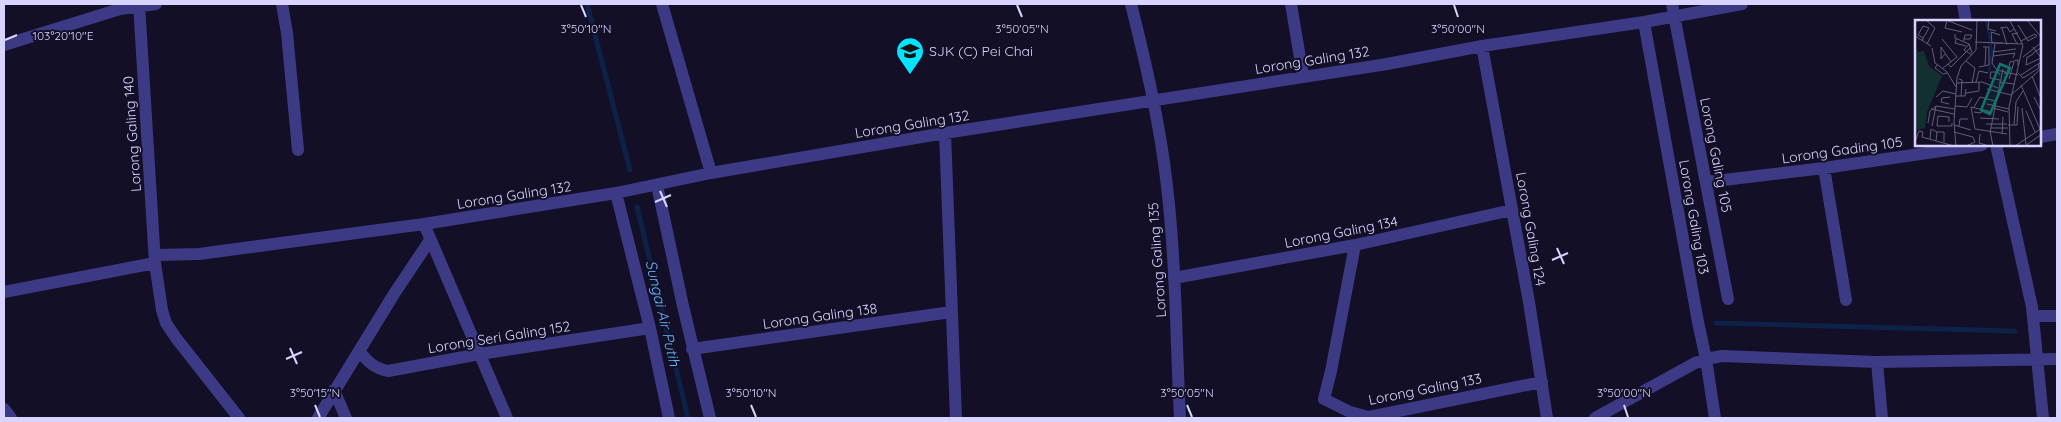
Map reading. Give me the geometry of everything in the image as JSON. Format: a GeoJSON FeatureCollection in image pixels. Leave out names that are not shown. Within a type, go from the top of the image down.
{"type":"FeatureCollection","features":[{"type":"Feature","properties":{"kind":"street"},"geometry":{"type":"LineString","coordinates":[[4,45],[104,13],[139,4],[156,4]]}},
{"type":"Feature","properties":{"kind":"street","name":"Lorong Galing 140"},"geometry":{"type":"LineString","coordinates":[[139,4],[155,259],[162,310],[166,323],[176,338],[239,418]]}},
{"type":"Feature","properties":{"kind":"street"},"geometry":{"type":"LineString","coordinates":[[282,4],[287,33],[298,150]]}},
{"type":"Feature","properties":{"kind":"street"},"geometry":{"type":"LineString","coordinates":[[662,4],[711,173]]}},
{"type":"Feature","properties":{"kind":"street","name":"Lorong Galing 135"},"geometry":{"type":"LineString","coordinates":[[1131,4],[1155,101],[1167,186],[1174,278],[1180,418]]}},
{"type":"Feature","properties":{"kind":"street"},"geometry":{"type":"LineString","coordinates":[[1292,4],[1303,76]]}},
{"type":"Feature","properties":{"kind":"street","name":"Lorong Galing 132"},"geometry":{"type":"LineString","coordinates":[[4,292],[155,259],[424,224],[616,193],[711,173],[945,133],[1155,101],[1482,46],[1644,22],[1673,10],[1742,4]]}},
{"type":"Feature","properties":{"kind":"street"},"geometry":{"type":"LineString","coordinates":[[1963,4],[1966,20]]}},
{"type":"Feature","properties":{"kind":"street","name":"Lorong Galing 105"},"geometry":{"type":"LineString","coordinates":[[1673,10],[1728,299]]}},
{"type":"Feature","properties":{"kind":"street","name":"Lorong Galing 103"},"geometry":{"type":"LineString","coordinates":[[1644,22],[1706,358],[1715,418]]}},
{"type":"Feature","properties":{"kind":"street","name":"Lorong Galing 124"},"geometry":{"type":"LineString","coordinates":[[1482,46],[1547,418]]}},
{"type":"Feature","properties":{"kind":"street"},"geometry":{"type":"LineString","coordinates":[[945,133],[956,418]]}},
{"type":"Feature","properties":{"kind":"street"},"geometry":{"type":"LineString","coordinates":[[2041,137],[2057,134]]}},
{"type":"Feature","properties":{"kind":"street","name":"Lorong Gading 105"},"geometry":{"type":"LineString","coordinates":[[1707,182],[1824,168],[1975,146]]}},
{"type":"Feature","properties":{"kind":"street"},"geometry":{"type":"LineString","coordinates":[[1996,146],[2033,316],[2043,418]]}},
{"type":"Feature","properties":{"kind":"street"},"geometry":{"type":"LineString","coordinates":[[1824,168],[1846,300]]}},
{"type":"Feature","properties":{"kind":"street"},"geometry":{"type":"LineString","coordinates":[[657,185],[692,349],[710,418]]}},
{"type":"Feature","properties":{"kind":"street"},"geometry":{"type":"LineString","coordinates":[[616,193],[650,328],[669,418]]}},
{"type":"Feature","properties":{"kind":"street","name":"Lorong Galing 134"},"geometry":{"type":"LineString","coordinates":[[1174,278],[1355,246],[1512,210]]}},
{"type":"Feature","properties":{"kind":"street"},"geometry":{"type":"LineString","coordinates":[[424,224],[507,418]]}},
{"type":"Feature","properties":{"kind":"street"},"geometry":{"type":"LineString","coordinates":[[318,418],[394,294],[430,240]]}},
{"type":"Feature","properties":{"kind":"street","name":"Lorong Galing 133"},"geometry":{"type":"LineString","coordinates":[[1355,246],[1324,399],[1350,412],[1369,417],[1542,382]]}},
{"type":"Feature","properties":{"kind":"street","name":"Lorong Galing 138"},"geometry":{"type":"LineString","coordinates":[[692,349],[952,312]]}},
{"type":"Feature","properties":{"kind":"street"},"geometry":{"type":"LineString","coordinates":[[2033,316],[2057,316]]}},
{"type":"Feature","properties":{"kind":"street","name":"Lorong Seri Galing 152"},"geometry":{"type":"LineString","coordinates":[[359,351],[371,365],[377,369],[388,371],[480,354],[650,328]]}},
{"type":"Feature","properties":{"kind":"street"},"geometry":{"type":"LineString","coordinates":[[1596,418],[1706,358],[1742,355],[1877,362],[2057,358]]}},
{"type":"Feature","properties":{"kind":"street"},"geometry":{"type":"LineString","coordinates":[[1877,362],[1882,418]]}},
{"type":"Feature","properties":{"kind":"street"},"geometry":{"type":"LineString","coordinates":[[334,390],[346,418]]}},
{"type":"Feature","properties":{"kind":"street"},"geometry":{"type":"LineString","coordinates":[[4,409],[11,418]]}},
{"type":"Feature","properties":{"kind":"waterway","name":"Sungai Air Putih"},"geometry":{"type":"LineString","coordinates":[[587,4],[630,170]]}},
{"type":"Feature","properties":{"kind":"waterway","name":"Sungai Air Putih"},"geometry":{"type":"LineString","coordinates":[[637,207],[688,418]]}},
{"type":"Feature","properties":{"kind":"waterway"},"geometry":{"type":"LineString","coordinates":[[1716,323],[2015,331]]}},
{"type":"Feature","properties":{"kind":"place","name":"SJK (C) Pei Chai"},"geometry":{"type":"Point","coordinates":[910,75]}}]}
